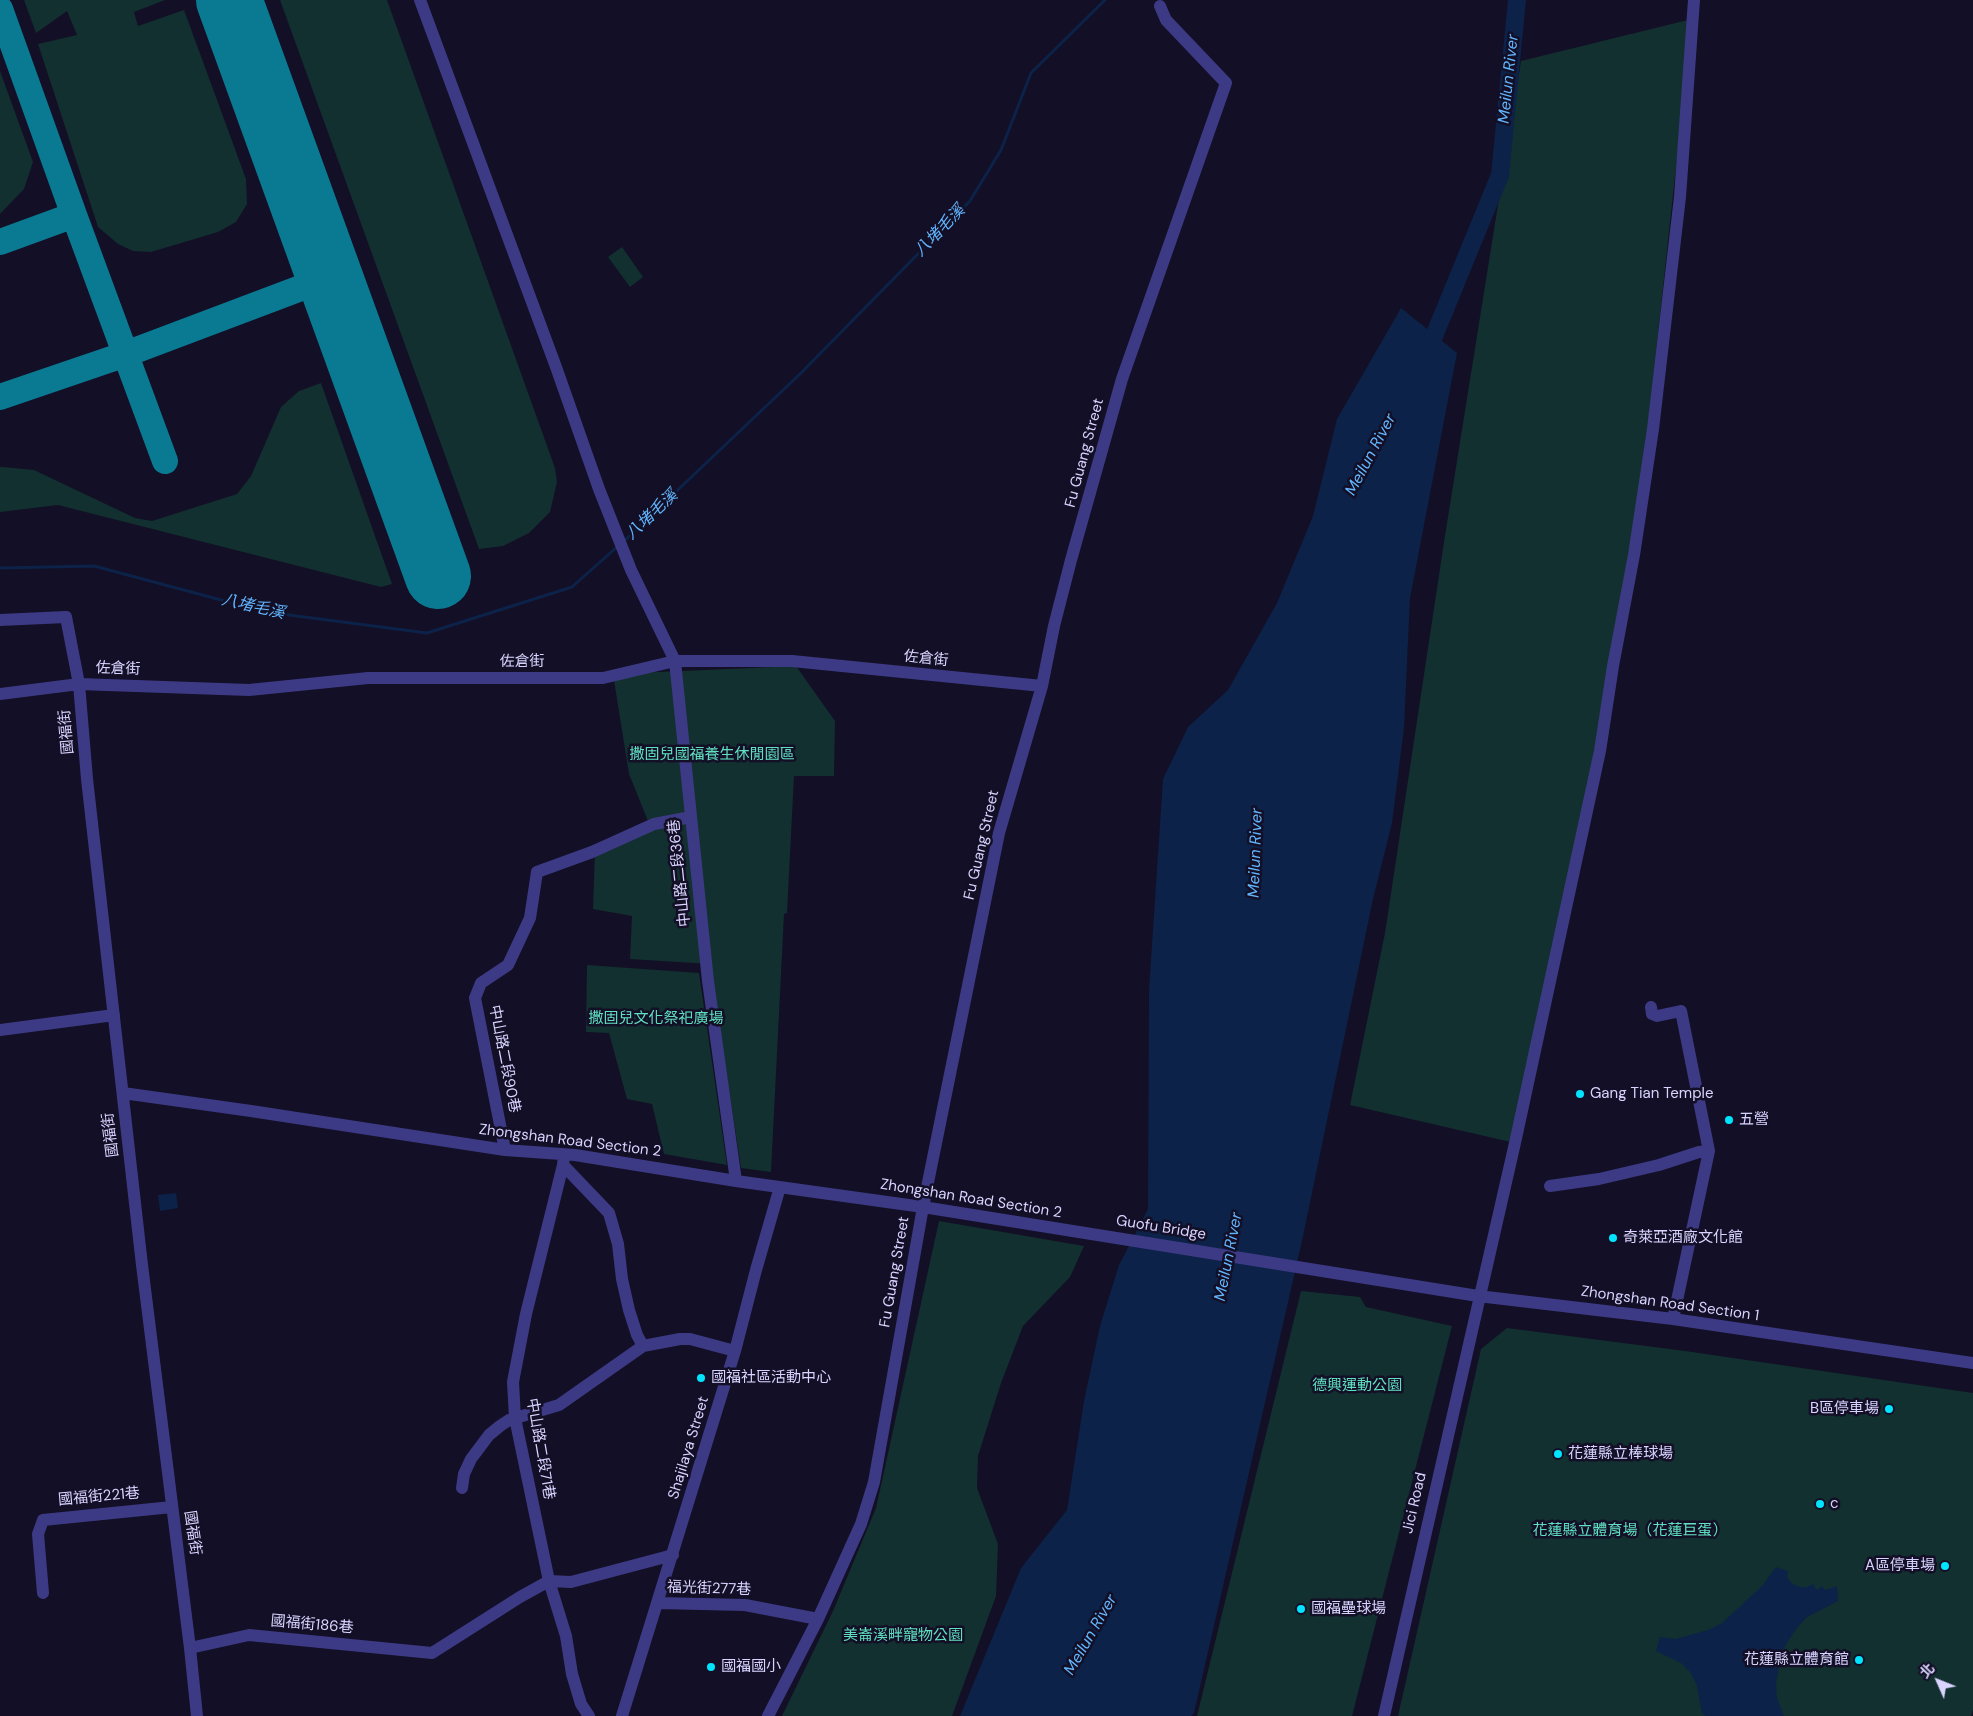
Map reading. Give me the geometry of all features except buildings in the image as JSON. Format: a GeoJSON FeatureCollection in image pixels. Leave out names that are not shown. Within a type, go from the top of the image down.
{"type":"FeatureCollection","features":[{"type":"Feature","properties":{"kind":"street","name":"中山路二段36巷"},"geometry":{"type":"LineString","coordinates":[[420,0],[556,367],[599,489],[631,570],[675,662],[708,981],[736,1181]]}},
{"type":"Feature","properties":{"kind":"street","name":"Jici Road"},"geometry":{"type":"LineString","coordinates":[[1384,1716],[1478,1296],[1517,1133],[1600,751],[1612,666],[1634,555],[1653,429],[1680,197],[1694,0]]}},
{"type":"Feature","properties":{"kind":"street","name":"Fu Guang Street"},"geometry":{"type":"LineString","coordinates":[[768,1716],[818,1619],[862,1524],[874,1482],[923,1207],[999,834],[1042,686],[1054,626],[1071,560],[1122,380],[1226,83],[1166,20],[1160,6]]}},
{"type":"Feature","properties":{"kind":"street","name":"國福街"},"geometry":{"type":"LineString","coordinates":[[0,620],[66,617],[79,684],[87,779],[197,1716]]}},
{"type":"Feature","properties":{"kind":"street","name":"佐倉街"},"geometry":{"type":"LineString","coordinates":[[0,694],[79,684],[249,690],[368,678],[603,678],[675,662],[792,661],[1042,686]]}},
{"type":"Feature","properties":{"kind":"street","name":"中山路二段90巷"},"geometry":{"type":"LineString","coordinates":[[506,1150],[475,998],[481,983],[508,965],[530,918],[537,872],[592,852],[654,824],[691,818]]}},
{"type":"Feature","properties":{"kind":"street"},"geometry":{"type":"LineString","coordinates":[[1651,1007],[1652,1014],[1657,1016],[1681,1011],[1709,1151],[1673,1319]]}},
{"type":"Feature","properties":{"kind":"street"},"geometry":{"type":"LineString","coordinates":[[0,1030],[114,1015]]}},
{"type":"Feature","properties":{"kind":"street","name":"Zhongshan Road Section 2"},"geometry":{"type":"LineString","coordinates":[[123,1093],[564,1160],[575,1155],[1071,1231]]}},
{"type":"Feature","properties":{"kind":"street"},"geometry":{"type":"LineString","coordinates":[[1550,1186],[1599,1179],[1709,1151]]}},
{"type":"Feature","properties":{"kind":"street"},"geometry":{"type":"LineString","coordinates":[[564,1160],[609,1213],[618,1244],[622,1279],[629,1310],[637,1335],[643,1346]]}},
{"type":"Feature","properties":{"kind":"street","name":"中山路二段71巷"},"geometry":{"type":"LineString","coordinates":[[564,1160],[526,1314],[512,1382],[515,1418],[549,1581],[566,1636],[572,1674],[581,1704],[589,1716]]}},
{"type":"Feature","properties":{"kind":"street","name":"Shajilaya Street"},"geometry":{"type":"LineString","coordinates":[[622,1716],[735,1351],[780,1187]]}},
{"type":"Feature","properties":{"kind":"street","name":"Guofu Bridge"},"geometry":{"type":"LineString","coordinates":[[1071,1231],[1363,1277]]}},
{"type":"Feature","properties":{"kind":"street","name":"Zhongshan Road Section 1"},"geometry":{"type":"LineString","coordinates":[[1363,1277],[1478,1296],[1673,1319],[1973,1363]]}},
{"type":"Feature","properties":{"kind":"street"},"geometry":{"type":"LineString","coordinates":[[462,1488],[464,1474],[480,1446],[500,1426],[509,1420],[559,1405],[643,1346],[690,1339],[735,1351]]}},
{"type":"Feature","properties":{"kind":"street","name":"國福街221巷"},"geometry":{"type":"LineString","coordinates":[[44,1592],[38,1534],[43,1520],[172,1507]]}},
{"type":"Feature","properties":{"kind":"street"},"geometry":{"type":"LineString","coordinates":[[549,1581],[571,1582],[673,1555]]}},
{"type":"Feature","properties":{"kind":"street","name":"國福街186巷"},"geometry":{"type":"LineString","coordinates":[[190,1648],[249,1635],[432,1654],[520,1597],[549,1581]]}},
{"type":"Feature","properties":{"kind":"street","name":"福光街277巷"},"geometry":{"type":"LineString","coordinates":[[658,1603],[745,1605],[818,1619]]}},
{"type":"Feature","properties":{"kind":"green space"},"geometry":{"type":"Polygon","coordinates":[[[24,0],[165,0],[134,12],[138,26],[184,10],[246,179],[247,204],[236,222],[218,232],[151,252],[133,251],[118,244],[98,227],[38,44],[77,35],[67,11],[36,33],[24,0]]]}},
{"type":"Feature","properties":{"kind":"green space"},"geometry":{"type":"Polygon","coordinates":[[[280,0],[387,0],[555,468],[557,482],[550,512],[529,533],[503,546],[479,549],[280,0]]]}},
{"type":"Feature","properties":{"kind":"green space"},"geometry":{"type":"Polygon","coordinates":[[[1692,19],[1634,555],[1515,1143],[1350,1105],[1385,933],[1444,542],[1521,61],[1692,19]]]}},
{"type":"Feature","properties":{"kind":"green space"},"geometry":{"type":"Polygon","coordinates":[[[0,71],[33,162],[24,189],[0,214],[0,71]]]}},
{"type":"Feature","properties":{"kind":"green space"},"geometry":{"type":"Polygon","coordinates":[[[622,247],[643,277],[630,287],[608,257],[622,247]]]}},
{"type":"Feature","properties":{"kind":"green space"},"geometry":{"type":"Polygon","coordinates":[[[321,383],[392,584],[381,587],[58,505],[0,512],[0,467],[34,470],[135,518],[152,521],[237,494],[251,476],[281,407],[299,391],[321,383]]]}},
{"type":"Feature","properties":{"kind":"green space","name":"撒固兒國福養生休閒園區"},"geometry":{"type":"Polygon","coordinates":[[[796,666],[835,721],[834,776],[794,776],[787,913],[784,914],[771,1172],[741,1168],[710,964],[630,959],[632,916],[593,909],[595,851],[650,826],[629,774],[613,674],[796,666]]]}},
{"type":"Feature","properties":{"kind":"green space","name":"撒固兒文化祭祀廣場"},"geometry":{"type":"Polygon","coordinates":[[[587,965],[699,973],[727,1165],[664,1154],[652,1104],[627,1099],[609,1033],[586,1032],[587,965]]]}},
{"type":"Feature","properties":{"kind":"green space","name":"美崙溪畔寵物公園"},"geometry":{"type":"Polygon","coordinates":[[[939,1221],[1084,1246],[1070,1277],[1023,1326],[1001,1383],[978,1456],[977,1488],[998,1544],[996,1596],[952,1716],[782,1716],[833,1611],[876,1508],[939,1221]]]}},
{"type":"Feature","properties":{"kind":"green space","name":"德興運動公園"},"geometry":{"type":"Polygon","coordinates":[[[1301,1291],[1360,1297],[1366,1307],[1452,1326],[1352,1716],[1197,1716],[1301,1291]]]}},
{"type":"Feature","properties":{"kind":"green space","name":"花蓮縣立體育場（花蓮巨蛋）"},"geometry":{"type":"Polygon","coordinates":[[[1507,1328],[1685,1351],[1973,1393],[1973,1710],[1971,1716],[1398,1716],[1481,1349],[1507,1328]]]}},
{"type":"Feature","properties":{"kind":"water"},"geometry":{"type":"Polygon","coordinates":[[[1401,308],[1457,353],[1410,598],[1404,728],[1392,823],[1373,899],[1302,1241],[1194,1713],[1191,1716],[960,1716],[1021,1568],[1067,1510],[1084,1401],[1100,1326],[1119,1265],[1148,1209],[1149,990],[1163,779],[1188,727],[1228,690],[1277,603],[1313,516],[1337,419],[1401,308]]]}},
{"type":"Feature","properties":{"kind":"water"},"geometry":{"type":"Polygon","coordinates":[[[176,1193],[178,1208],[160,1211],[158,1195],[176,1193]]]}},
{"type":"Feature","properties":{"kind":"water"},"geometry":{"type":"Polygon","coordinates":[[[1776,1567],[1788,1571],[1787,1578],[1793,1584],[1800,1587],[1807,1587],[1813,1584],[1817,1590],[1822,1586],[1825,1590],[1837,1586],[1838,1601],[1807,1617],[1796,1629],[1781,1655],[1776,1684],[1777,1698],[1784,1716],[1706,1716],[1702,1714],[1697,1686],[1690,1672],[1681,1663],[1656,1651],[1660,1637],[1676,1639],[1708,1630],[1722,1623],[1762,1586],[1776,1567]]]}},
{"type":"Feature","properties":{"kind":"waterway","name":"八堵毛溪"},"geometry":{"type":"LineString","coordinates":[[624,541],[800,374],[970,201],[1001,150],[1031,73],[1105,0]]}},
{"type":"Feature","properties":{"kind":"waterway","name":"Meilun River"},"geometry":{"type":"LineString","coordinates":[[1424,355],[1432,341],[1500,175],[1517,0]]}},
{"type":"Feature","properties":{"kind":"waterway","name":"八堵毛溪"},"geometry":{"type":"LineString","coordinates":[[0,568],[94,566],[266,612],[427,633],[572,587],[617,547]]}},
{"type":"Feature","properties":{"kind":"taxiway"},"geometry":{"type":"LineString","coordinates":[[0,9],[165,461]]}},
{"type":"Feature","properties":{"kind":"taxiway"},"geometry":{"type":"LineString","coordinates":[[0,242],[74,215]]}},
{"type":"Feature","properties":{"kind":"taxiway"},"geometry":{"type":"LineString","coordinates":[[0,397],[126,354],[330,277]]}},
{"type":"Feature","properties":{"kind":"runway"},"geometry":{"type":"LineString","coordinates":[[229,0],[438,576]]}},
{"type":"Feature","properties":{"kind":"place","name":"Gang Tian Temple"},"geometry":{"type":"Point","coordinates":[1580,1094]}},
{"type":"Feature","properties":{"kind":"place","name":"五營"},"geometry":{"type":"Point","coordinates":[1729,1120]}},
{"type":"Feature","properties":{"kind":"place","name":"奇萊亞酒廠文化館"},"geometry":{"type":"Point","coordinates":[1613,1238]}},
{"type":"Feature","properties":{"kind":"place","name":"國福社區活動中心"},"geometry":{"type":"Point","coordinates":[701,1378]}},
{"type":"Feature","properties":{"kind":"place","name":"B區停車場"},"geometry":{"type":"Point","coordinates":[1889,1409]}},
{"type":"Feature","properties":{"kind":"place","name":"花蓮縣立棒球場"},"geometry":{"type":"Point","coordinates":[1558,1454]}},
{"type":"Feature","properties":{"kind":"place","name":"c"},"geometry":{"type":"Point","coordinates":[1820,1504]}},
{"type":"Feature","properties":{"kind":"place","name":"A區停車場"},"geometry":{"type":"Point","coordinates":[1945,1566]}},
{"type":"Feature","properties":{"kind":"place","name":"國福壘球場"},"geometry":{"type":"Point","coordinates":[1301,1609]}},
{"type":"Feature","properties":{"kind":"place","name":"花蓮縣立體育館"},"geometry":{"type":"Point","coordinates":[1859,1660]}},
{"type":"Feature","properties":{"kind":"place","name":"國福國小"},"geometry":{"type":"Point","coordinates":[711,1667]}}]}
